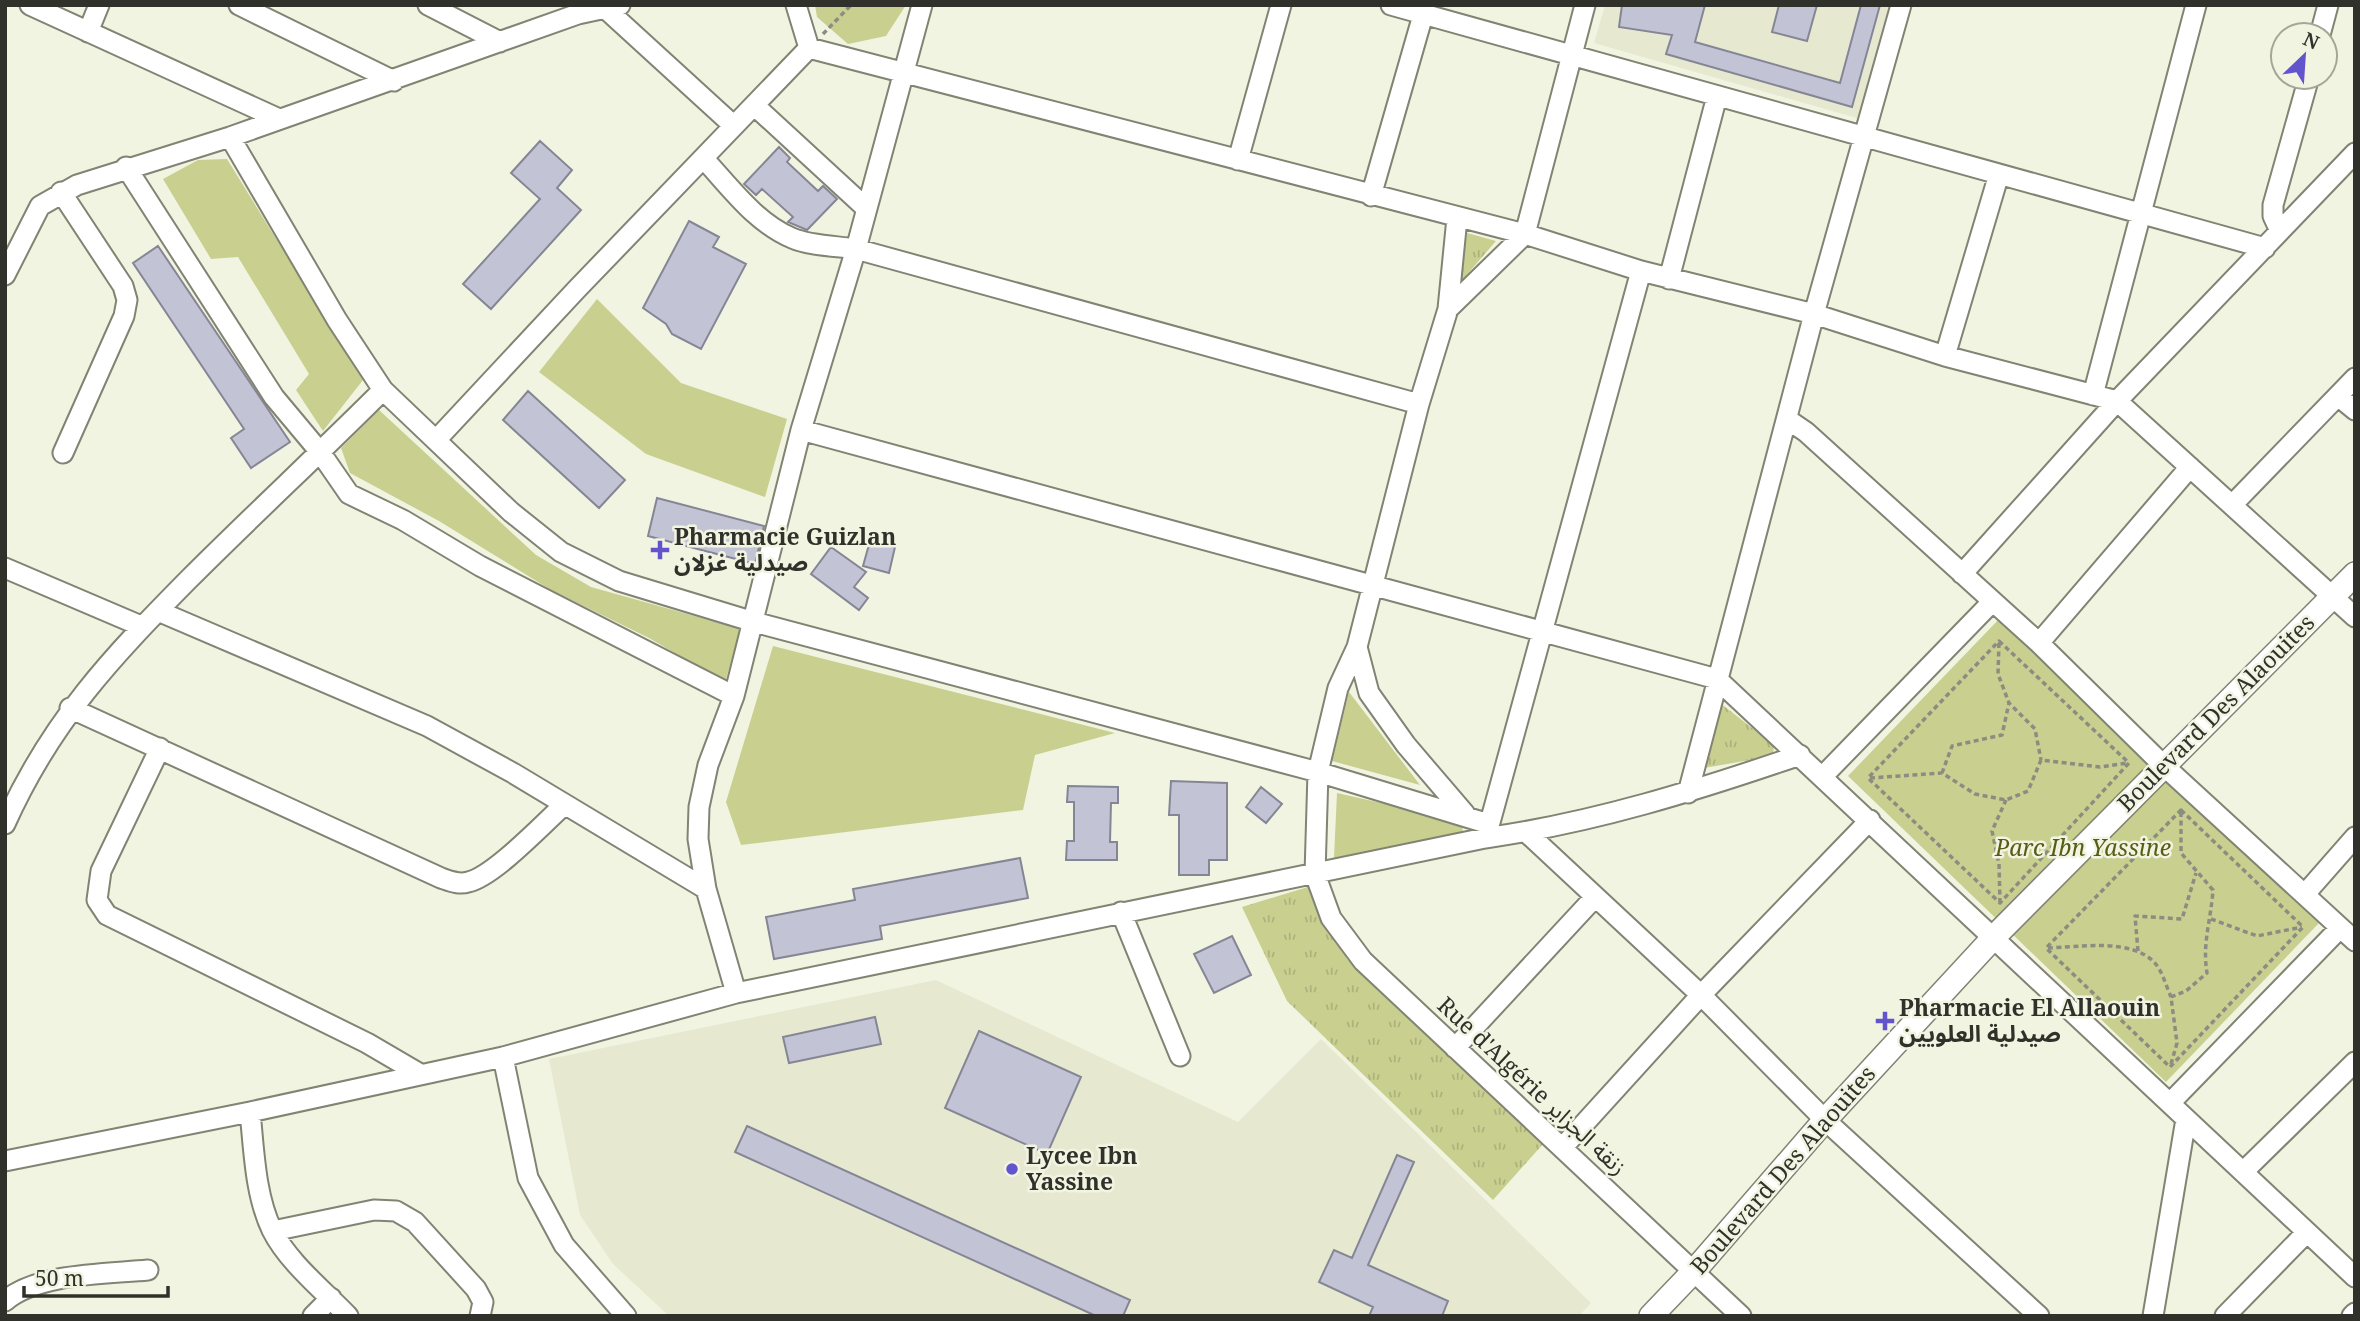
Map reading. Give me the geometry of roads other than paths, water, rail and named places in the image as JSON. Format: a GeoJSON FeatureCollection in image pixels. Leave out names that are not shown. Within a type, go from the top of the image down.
{"type":"FeatureCollection","features":[{"type":"Feature","properties":{"kind":"main road","name":"Boulevard Des Alaouites"},"geometry":{"type":"LineString","coordinates":[[1651,1316],[1695,1270],[1825,1120],[1994,937],[2355,575]]}},
{"type":"Feature","properties":{"kind":"street"},"geometry":{"type":"LineString","coordinates":[[30,5],[279,119]]}},
{"type":"Feature","properties":{"kind":"street"},"geometry":{"type":"LineString","coordinates":[[88,32],[99,5]]}},
{"type":"Feature","properties":{"kind":"street"},"geometry":{"type":"LineString","coordinates":[[239,5],[394,81]]}},
{"type":"Feature","properties":{"kind":"street"},"geometry":{"type":"LineString","coordinates":[[428,5],[500,42]]}},
{"type":"Feature","properties":{"kind":"street"},"geometry":{"type":"LineString","coordinates":[[796,5],[809,48]]}},
{"type":"Feature","properties":{"kind":"street"},"geometry":{"type":"LineString","coordinates":[[736,993],[706,889],[698,839],[699,807],[708,765],[734,696],[801,430],[856,249],[922,5]]}},
{"type":"Feature","properties":{"kind":"street"},"geometry":{"type":"LineString","coordinates":[[1238,160],[1282,5]]}},
{"type":"Feature","properties":{"kind":"street"},"geometry":{"type":"LineString","coordinates":[[1391,5],[1571,58],[2265,248]]}},
{"type":"Feature","properties":{"kind":"street"},"geometry":{"type":"LineString","coordinates":[[1448,309],[1525,234],[1585,5]]}},
{"type":"Feature","properties":{"kind":"street"},"geometry":{"type":"LineString","coordinates":[[1688,793],[1814,314],[1901,5]]}},
{"type":"Feature","properties":{"kind":"street"},"geometry":{"type":"LineString","coordinates":[[2093,396],[2196,5]]}},
{"type":"Feature","properties":{"kind":"street"},"geometry":{"type":"LineString","coordinates":[[5,275],[10,251],[40,206],[61,192],[126,167],[230,137],[394,81],[500,42],[576,10],[614,8],[734,126]]}},
{"type":"Feature","properties":{"kind":"street"},"geometry":{"type":"LineString","coordinates":[[1371,196],[1423,15]]}},
{"type":"Feature","properties":{"kind":"street"},"geometry":{"type":"LineString","coordinates":[[809,48],[1525,234],[1669,279],[1814,314],[1945,356],[2117,401],[2355,617]]}},
{"type":"Feature","properties":{"kind":"street"},"geometry":{"type":"LineString","coordinates":[[437,439],[809,48]]}},
{"type":"Feature","properties":{"kind":"street"},"geometry":{"type":"LineString","coordinates":[[2280,231],[2273,216],[2273,205],[2305,91]]}},
{"type":"Feature","properties":{"kind":"street"},"geometry":{"type":"LineString","coordinates":[[1669,279],[1717,96]]}},
{"type":"Feature","properties":{"kind":"street"},"geometry":{"type":"LineString","coordinates":[[755,106],[867,209]]}},
{"type":"Feature","properties":{"kind":"street"},"geometry":{"type":"LineString","coordinates":[[230,137],[337,320],[383,390],[511,512],[561,552],[619,581],[754,622],[1318,772],[1465,815]]}},
{"type":"Feature","properties":{"kind":"street"},"geometry":{"type":"LineString","coordinates":[[1962,574],[2117,401],[2355,153]]}},
{"type":"Feature","properties":{"kind":"street"},"geometry":{"type":"LineString","coordinates":[[704,159],[748,206],[775,229],[794,240],[856,249],[1419,404]]}},
{"type":"Feature","properties":{"kind":"street"},"geometry":{"type":"LineString","coordinates":[[126,167],[274,397],[320,452],[349,494],[403,520],[480,566],[734,696]]}},
{"type":"Feature","properties":{"kind":"street"},"geometry":{"type":"LineString","coordinates":[[1945,356],[1999,174]]}},
{"type":"Feature","properties":{"kind":"street"},"geometry":{"type":"LineString","coordinates":[[61,192],[123,286],[127,300],[124,316],[63,453]]}},
{"type":"Feature","properties":{"kind":"street"},"geometry":{"type":"LineString","coordinates":[[1315,874],[1318,772],[1338,688],[1357,647],[1419,404],[1448,309],[1457,218]]}},
{"type":"Feature","properties":{"kind":"street"},"geometry":{"type":"LineString","coordinates":[[1487,831],[1642,271]]}},
{"type":"Feature","properties":{"kind":"street"},"geometry":{"type":"LineString","coordinates":[[2233,504],[2355,378]]}},
{"type":"Feature","properties":{"kind":"street"},"geometry":{"type":"LineString","coordinates":[[5,824],[30,774],[70,708],[141,626],[383,390]]}},
{"type":"Feature","properties":{"kind":"street"},"geometry":{"type":"LineString","coordinates":[[2338,396],[2355,410]]}},
{"type":"Feature","properties":{"kind":"street"},"geometry":{"type":"LineString","coordinates":[[1787,419],[1806,432],[2039,643],[2163,765],[2347,935],[2170,1103]]}},
{"type":"Feature","properties":{"kind":"street"},"geometry":{"type":"LineString","coordinates":[[801,430],[1372,584],[1541,634],[1717,679],[2355,1278]]}},
{"type":"Feature","properties":{"kind":"street"},"geometry":{"type":"LineString","coordinates":[[2039,643],[2190,467]]}},
{"type":"Feature","properties":{"kind":"street"},"geometry":{"type":"LineString","coordinates":[[6,569],[141,626]]}},
{"type":"Feature","properties":{"kind":"street"},"geometry":{"type":"LineString","coordinates":[[1823,776],[1992,602]]}},
{"type":"Feature","properties":{"kind":"street"},"geometry":{"type":"LineString","coordinates":[[158,611],[427,726],[706,889]]}},
{"type":"Feature","properties":{"kind":"street"},"geometry":{"type":"LineString","coordinates":[[1357,647],[1369,693],[1406,745],[1465,815],[1487,831]]}},
{"type":"Feature","properties":{"kind":"street"},"geometry":{"type":"LineString","coordinates":[[70,708],[441,878],[460,884],[472,882],[503,860],[564,805]]}},
{"type":"Feature","properties":{"kind":"street"},"geometry":{"type":"LineString","coordinates":[[160,748],[101,872],[97,900],[107,915],[367,1043],[419,1074]]}},
{"type":"Feature","properties":{"kind":"street"},"geometry":{"type":"LineString","coordinates":[[5,1161],[250,1112],[503,1057],[736,993],[1315,874],[1487,831],[1526,832],[1688,793],[1800,755]]}},
{"type":"Feature","properties":{"kind":"street"},"geometry":{"type":"LineString","coordinates":[[1562,1147],[1701,995],[1870,820]]}},
{"type":"Feature","properties":{"kind":"street"},"geometry":{"type":"LineString","coordinates":[[1526,832],[1701,995],[1825,1120],[2039,1316]]}},
{"type":"Feature","properties":{"kind":"street"},"geometry":{"type":"LineString","coordinates":[[2305,894],[2355,837]]}},
{"type":"Feature","properties":{"kind":"street","name":"Rue d'Algérie زنقة الجزاير"},"geometry":{"type":"LineString","coordinates":[[1315,874],[1331,918],[1363,961],[1741,1316]]}},
{"type":"Feature","properties":{"kind":"street"},"geometry":{"type":"LineString","coordinates":[[1455,1048],[1595,897]]}},
{"type":"Feature","properties":{"kind":"street"},"geometry":{"type":"LineString","coordinates":[[1121,912],[1180,1056]]}},
{"type":"Feature","properties":{"kind":"street"},"geometry":{"type":"LineString","coordinates":[[503,1057],[528,1178],[564,1245],[626,1316]]}},
{"type":"Feature","properties":{"kind":"street"},"geometry":{"type":"LineString","coordinates":[[2243,1172],[2355,1062]]}},
{"type":"Feature","properties":{"kind":"street"},"geometry":{"type":"LineString","coordinates":[[250,1112],[264,1203],[272,1231],[348,1316]]}},
{"type":"Feature","properties":{"kind":"street"},"geometry":{"type":"LineString","coordinates":[[2153,1316],[2186,1119]]}},
{"type":"Feature","properties":{"kind":"street"},"geometry":{"type":"LineString","coordinates":[[272,1231],[374,1210],[406,1215],[476,1289],[483,1302],[480,1316]]}},
{"type":"Feature","properties":{"kind":"street"},"geometry":{"type":"LineString","coordinates":[[2225,1316],[2307,1232]]}},
{"type":"Feature","properties":{"kind":"street"},"geometry":{"type":"LineString","coordinates":[[5,1301],[14,1293],[65,1278],[148,1270]]}},
{"type":"Feature","properties":{"kind":"street"},"geometry":{"type":"LineString","coordinates":[[313,1316],[331,1298]]}},
{"type":"Feature","properties":{"kind":"place","name":"Pharmacie Guizlan صيدلية غزلان"},"geometry":{"type":"Point","coordinates":[660,550]}},
{"type":"Feature","properties":{"kind":"place","name":"Pharmacie El Allaouin صيدلية العلويين"},"geometry":{"type":"Point","coordinates":[1885,1021]}},
{"type":"Feature","properties":{"kind":"place","name":"Lycee Ibn Yassine"},"geometry":{"type":"Point","coordinates":[1012,1169]}},
{"type":"Feature","properties":{"kind":"park label","name":"Parc Ibn Yassine"},"geometry":{"type":"Point","coordinates":[2083,848]}}]}
